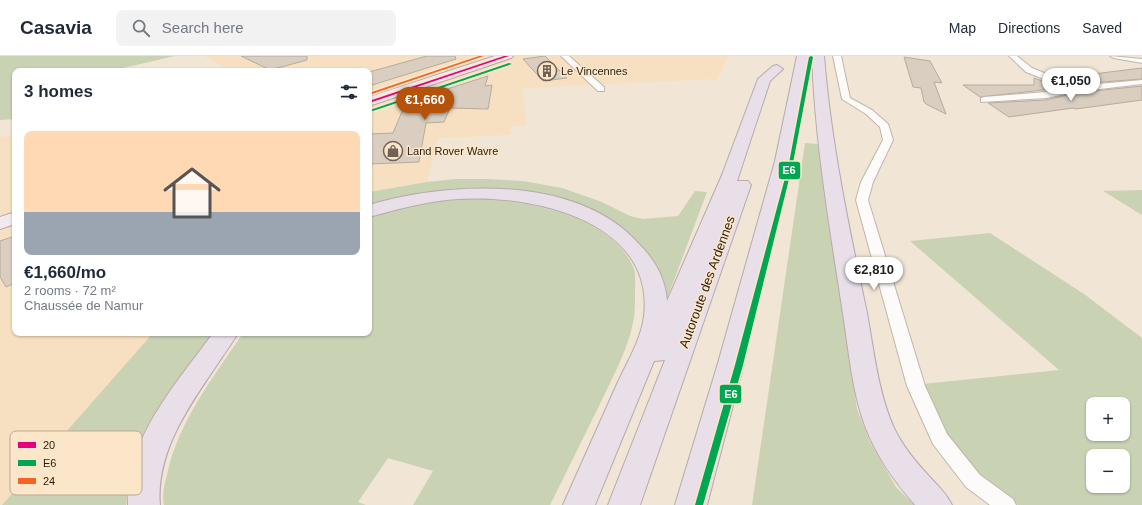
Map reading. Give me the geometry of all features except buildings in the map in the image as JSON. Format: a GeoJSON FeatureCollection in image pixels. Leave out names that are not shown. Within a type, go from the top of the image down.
{"type":"FeatureCollection","features":[{"type":"Feature","properties":{"kind":"highway"},"geometry":{"type":"LineString","coordinates":[[691,505],[733,356],[783,161],[803,56]]}},
{"type":"Feature","properties":{"kind":"highway"},"geometry":{"type":"LineString","coordinates":[[818,56],[820,95],[836,209],[870,397],[885,440],[914,484],[936,505]]}},
{"type":"Feature","properties":{"kind":"highway"},"geometry":{"type":"LineString","coordinates":[[594,505],[731,175],[764,79],[774,63]]}},
{"type":"Feature","properties":{"kind":"highway","name":"Autoroute des Ardennes"},"geometry":{"type":"LineString","coordinates":[[624,505],[734,207],[774,63]]}},
{"type":"Feature","properties":{"kind":"highway"},"geometry":{"type":"LineString","coordinates":[[372,210],[391,204],[442,194],[473,192],[536,198],[569,207],[595,218],[616,232],[634,249],[649,270],[656,310],[649,342],[579,505]]}},
{"type":"Feature","properties":{"kind":"highway"},"geometry":{"type":"LineString","coordinates":[[144,505],[143,488],[152,450],[173,410],[224,336]]}},
{"type":"Feature","properties":{"kind":"main road"},"geometry":{"type":"LineString","coordinates":[[372,101],[507,56]]}},
{"type":"Feature","properties":{"kind":"main road"},"geometry":{"type":"LineString","coordinates":[[0,223],[12,219]]}},
{"type":"Feature","properties":{"kind":"street"},"geometry":{"type":"LineString","coordinates":[[565,56],[601,88]]}},
{"type":"Feature","properties":{"kind":"street"},"geometry":{"type":"LineString","coordinates":[[837,56],[846,99],[870,112],[885,126],[888,140],[867,182],[862,200],[916,386],[940,439],[973,481],[1006,505]]}},
{"type":"Feature","properties":{"kind":"street"},"geometry":{"type":"LineString","coordinates":[[1013,56],[1029,70],[1075,89]]}},
{"type":"Feature","properties":{"kind":"street"},"geometry":{"type":"LineString","coordinates":[[1114,56],[1142,61]]}},
{"type":"Feature","properties":{"kind":"street"},"geometry":{"type":"LineString","coordinates":[[984,100],[1046,95],[1075,89],[1142,82]]}},
{"type":"Feature","properties":{"kind":"shaded area"},"geometry":{"type":"Polygon","coordinates":[[[204,56],[729,56],[717,79],[522,88],[527,126],[512,126],[511,135],[438,138],[427,182],[372,191],[372,68],[226,68],[204,56]]]}},
{"type":"Feature","properties":{"kind":"shaded area"},"geometry":{"type":"Polygon","coordinates":[[[12,135],[12,336],[150,336],[67,431],[10,431],[11,495],[2,505],[0,505],[0,138],[12,135]]]}},
{"type":"Feature","properties":{"kind":"green space"},"geometry":{"type":"Polygon","coordinates":[[[0,56],[175,56],[123,68],[12,68],[12,119],[0,120],[0,56]]]}},
{"type":"Feature","properties":{"kind":"green space"},"geometry":{"type":"Polygon","coordinates":[[[805,143],[818,144],[857,409],[870,442],[896,487],[914,505],[752,505],[805,143]]]}},
{"type":"Feature","properties":{"kind":"green space"},"geometry":{"type":"Polygon","coordinates":[[[456,179],[523,181],[562,188],[602,202],[630,216],[643,219],[678,216],[695,191],[707,192],[665,304],[645,252],[628,234],[605,218],[501,190],[372,207],[372,191],[427,182],[456,179]]]}},
{"type":"Feature","properties":{"kind":"green space"},"geometry":{"type":"Polygon","coordinates":[[[1142,190],[1142,215],[1103,191],[1142,190]]]}},
{"type":"Feature","properties":{"kind":"green space"},"geometry":{"type":"Polygon","coordinates":[[[478,198],[498,200],[544,208],[567,215],[588,224],[608,236],[623,251],[634,269],[635,312],[627,344],[614,375],[550,505],[413,505],[433,471],[388,458],[358,502],[366,505],[164,505],[163,494],[165,482],[179,437],[198,401],[241,336],[372,336],[372,217],[382,213],[423,204],[478,198]]]}},
{"type":"Feature","properties":{"kind":"green space"},"geometry":{"type":"Polygon","coordinates":[[[990,233],[1084,294],[1142,338],[1142,505],[1018,505],[981,478],[949,440],[923,384],[1059,370],[910,241],[990,233]]]}},
{"type":"Feature","properties":{"kind":"green space"},"geometry":{"type":"Polygon","coordinates":[[[150,336],[212,336],[150,426],[142,443],[142,431],[67,431],[150,336]]]}},
{"type":"Feature","properties":{"kind":"green space"},"geometry":{"type":"Polygon","coordinates":[[[11,495],[128,495],[126,505],[2,505],[11,495]]]}},
{"type":"Feature","properties":{"kind":"transit line","name":"24"},"geometry":{"type":"LineString","coordinates":[[372,93],[482,56]]}},
{"type":"Feature","properties":{"kind":"transit line","name":"20"},"geometry":{"type":"LineString","coordinates":[[372,101],[507,56]]}},
{"type":"Feature","properties":{"kind":"transit line","name":"E6"},"geometry":{"type":"LineString","coordinates":[[699,505],[739,365],[791,163],[811,57]]}},
{"type":"Feature","properties":{"kind":"transit line","name":"E6"},"geometry":{"type":"LineString","coordinates":[[372,110],[510,64]]}},
{"type":"Feature","properties":{"kind":"place","name":"Le Vincennes"},"geometry":{"type":"Point","coordinates":[547,71]}},
{"type":"Feature","properties":{"kind":"place","name":"Land Rover Wavre"},"geometry":{"type":"Point","coordinates":[393,151]}}]}
